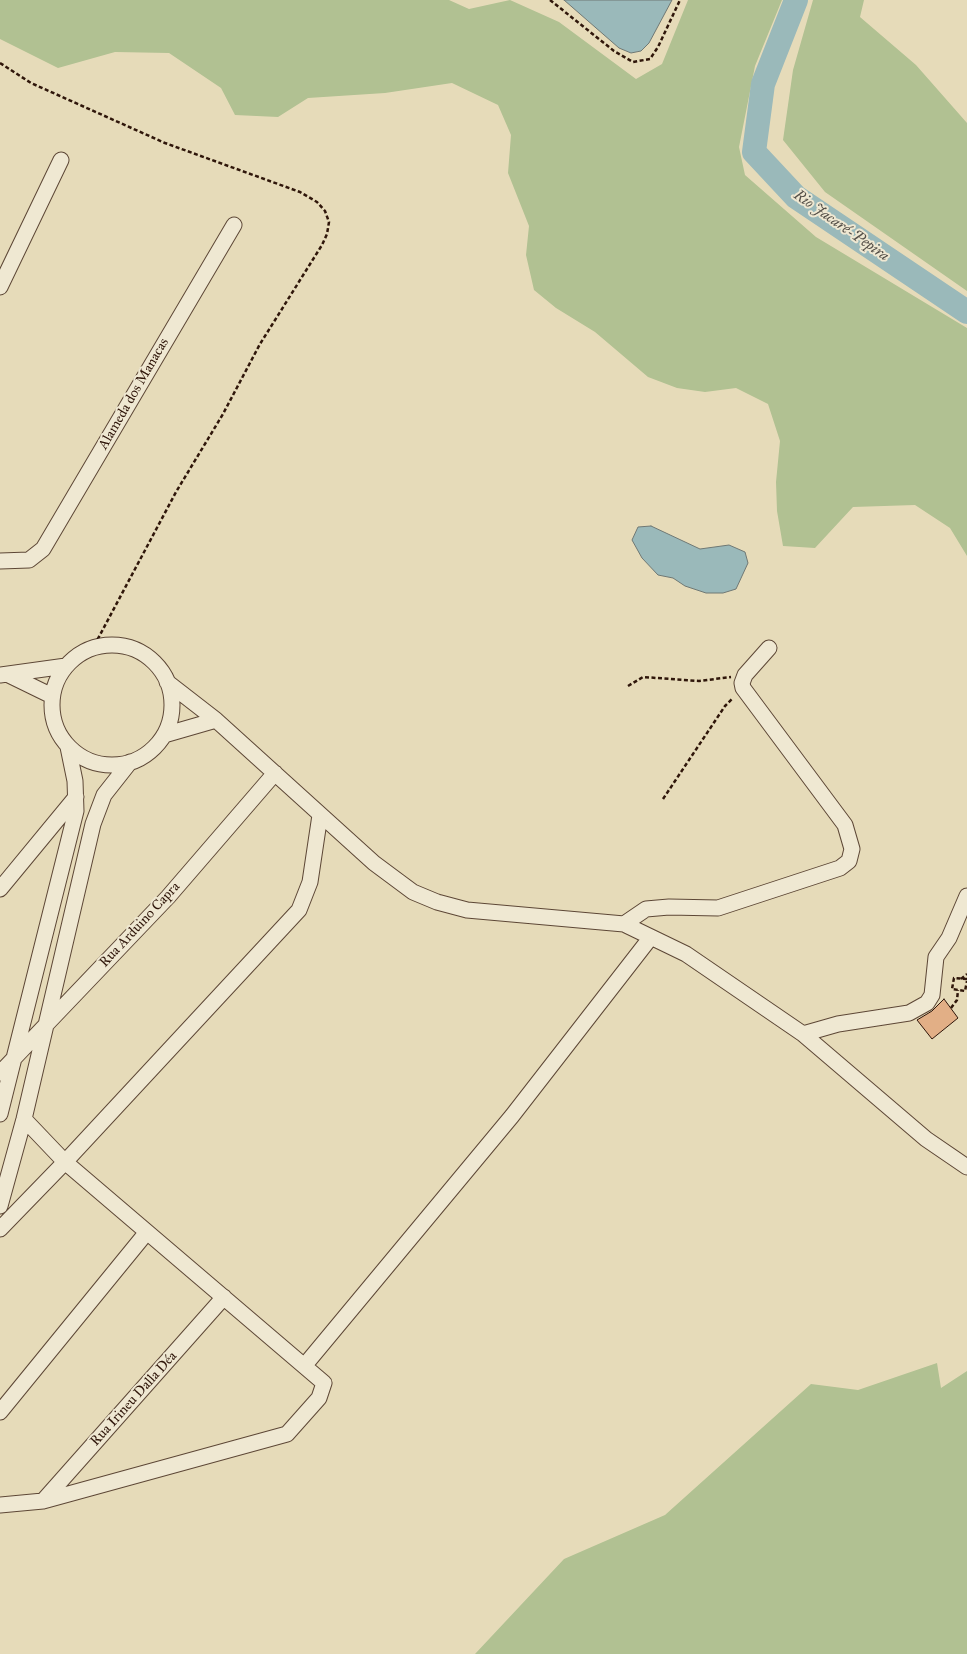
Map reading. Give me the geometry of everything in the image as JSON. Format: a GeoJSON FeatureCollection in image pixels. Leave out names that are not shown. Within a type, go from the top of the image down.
{"type":"FeatureCollection","features":[{"type":"Feature","properties":{"kind":"street"},"geometry":{"type":"LineString","coordinates":[[0,287],[61,160]]}},
{"type":"Feature","properties":{"kind":"street","name":"Alameda dos Manacas"},"geometry":{"type":"LineString","coordinates":[[0,561],[30,560],[43,549],[234,225]]}},
{"type":"Feature","properties":{"kind":"street"},"geometry":{"type":"LineString","coordinates":[[0,1114],[76,811],[76,781],[68,747],[53,718],[52,696],[59,675],[66,666],[83,652],[93,648],[115,645],[137,651],[155,663],[171,692],[172,714],[164,735],[150,752],[120,765],[97,764],[82,757],[68,747]]}},
{"type":"Feature","properties":{"kind":"street"},"geometry":{"type":"LineString","coordinates":[[624,924],[646,908],[718,908],[840,868],[851,856],[852,849],[845,825],[744,682],[769,648]]}},
{"type":"Feature","properties":{"kind":"street"},"geometry":{"type":"LineString","coordinates":[[5,675],[66,666]]}},
{"type":"Feature","properties":{"kind":"street"},"geometry":{"type":"LineString","coordinates":[[5,675],[52,696]]}},
{"type":"Feature","properties":{"kind":"street"},"geometry":{"type":"LineString","coordinates":[[167,682],[216,720],[374,863],[413,892],[437,902],[467,910],[624,924],[652,937],[695,959],[803,1034],[926,1139],[967,1167]]}},
{"type":"Feature","properties":{"kind":"street"},"geometry":{"type":"LineString","coordinates":[[164,735],[216,720]]}},
{"type":"Feature","properties":{"kind":"street"},"geometry":{"type":"LineString","coordinates":[[0,1206],[24,1119],[93,824],[104,795],[130,762]]}},
{"type":"Feature","properties":{"kind":"street","name":"Rua Arduino Capra"},"geometry":{"type":"LineString","coordinates":[[0,1073],[15,1055],[168,896],[275,773]]}},
{"type":"Feature","properties":{"kind":"street"},"geometry":{"type":"LineString","coordinates":[[0,890],[76,796]]}},
{"type":"Feature","properties":{"kind":"street"},"geometry":{"type":"LineString","coordinates":[[0,1229],[65,1162],[298,910],[310,882],[320,814]]}},
{"type":"Feature","properties":{"kind":"street"},"geometry":{"type":"LineString","coordinates":[[803,1034],[838,1024],[909,1013],[928,1003],[932,995],[936,956],[949,938],[967,896]]}},
{"type":"Feature","properties":{"kind":"street"},"geometry":{"type":"LineString","coordinates":[[305,1365],[512,1116],[652,937]]}},
{"type":"Feature","properties":{"kind":"street"},"geometry":{"type":"LineString","coordinates":[[0,1505],[43,1501],[287,1434],[320,1398],[324,1383],[65,1162],[24,1119]]}},
{"type":"Feature","properties":{"kind":"street"},"geometry":{"type":"LineString","coordinates":[[0,1412],[147,1232]]}},
{"type":"Feature","properties":{"kind":"street","name":"Rua Irineu Dalla Déa"},"geometry":{"type":"LineString","coordinates":[[43,1501],[224,1297]]}},
{"type":"Feature","properties":{"kind":"path"},"geometry":{"type":"LineString","coordinates":[[550,0],[614,51],[633,62],[650,59],[658,47],[680,0]]}},
{"type":"Feature","properties":{"kind":"path"},"geometry":{"type":"LineString","coordinates":[[0,63],[31,83],[165,143],[300,192],[317,202],[325,211],[329,222],[328,234],[322,245],[260,344],[223,414],[176,492],[93,648]]}},
{"type":"Feature","properties":{"kind":"path"},"geometry":{"type":"LineString","coordinates":[[628,686],[643,677],[744,682]]}},
{"type":"Feature","properties":{"kind":"path"},"geometry":{"type":"LineString","coordinates":[[663,798],[725,706],[744,682]]}},
{"type":"Feature","properties":{"kind":"path"},"geometry":{"type":"LineString","coordinates":[[961,979],[967,974]]}},
{"type":"Feature","properties":{"kind":"path"},"geometry":{"type":"LineString","coordinates":[[954,978],[961,979],[967,980],[965,991],[952,989],[954,978]]}},
{"type":"Feature","properties":{"kind":"path"},"geometry":{"type":"LineString","coordinates":[[951,1008],[957,1000],[958,990]]}},
{"type":"Feature","properties":{"kind":"green space"},"geometry":{"type":"Polygon","coordinates":[[[0,0],[449,0],[469,9],[510,0],[559,22],[636,79],[662,64],[688,0],[782,0],[755,66],[739,147],[745,175],[816,237],[967,328],[967,556],[950,528],[915,505],[853,507],[815,548],[783,546],[777,511],[776,482],[780,441],[768,404],[736,388],[705,392],[677,388],[648,377],[595,332],[556,308],[534,290],[526,255],[529,226],[508,173],[511,135],[498,105],[452,83],[385,93],[308,98],[278,117],[235,115],[221,88],[169,53],[115,52],[58,68],[0,39],[0,0]]]}},
{"type":"Feature","properties":{"kind":"green space"},"geometry":{"type":"Polygon","coordinates":[[[813,0],[864,0],[860,17],[916,65],[967,123],[967,291],[825,192],[783,140],[793,70],[813,0]]]}},
{"type":"Feature","properties":{"kind":"green space"},"geometry":{"type":"Polygon","coordinates":[[[937,1363],[941,1388],[967,1371],[967,1654],[475,1654],[564,1559],[665,1515],[811,1384],[858,1390],[937,1363]]]}},
{"type":"Feature","properties":{"kind":"water"},"geometry":{"type":"Polygon","coordinates":[[[564,0],[672,0],[649,43],[641,51],[631,53],[619,48],[564,0]]]}},
{"type":"Feature","properties":{"kind":"water"},"geometry":{"type":"Polygon","coordinates":[[[651,526],[700,549],[729,545],[745,552],[748,563],[736,589],[723,593],[706,593],[685,586],[673,578],[658,575],[642,558],[632,540],[638,527],[651,526]]]}},
{"type":"Feature","properties":{"kind":"building"},"geometry":{"type":"Polygon","coordinates":[[[944,999],[958,1018],[932,1039],[917,1020],[932,1011],[944,999]]]}},
{"type":"Feature","properties":{"kind":"waterway","name":"Rio Jacaré-Pepira"},"geometry":{"type":"LineString","coordinates":[[796,0],[763,84],[754,152],[796,197],[967,312]]}}]}
